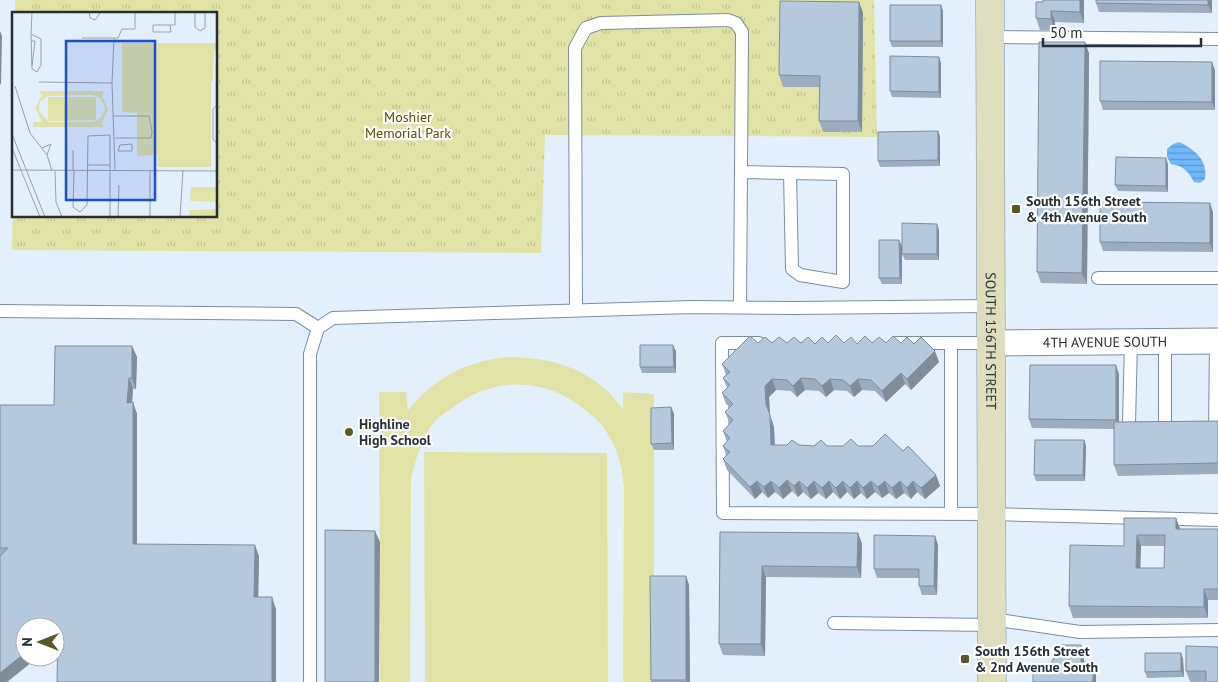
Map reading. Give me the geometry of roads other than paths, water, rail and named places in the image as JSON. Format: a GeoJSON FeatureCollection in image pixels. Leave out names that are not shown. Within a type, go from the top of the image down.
{"type":"FeatureCollection","features":[{"type":"Feature","properties":{"kind":"main road","name":"SOUTH 156TH STREET"},"geometry":{"type":"LineString","coordinates":[[990,0],[992,682]]}},
{"type":"Feature","properties":{"kind":"street","name":"4TH AVENUE SOUTH"},"geometry":{"type":"LineString","coordinates":[[991,343],[1217,341]]}},
{"type":"Feature","properties":{"kind":"lane"},"geometry":{"type":"LineString","coordinates":[[576,310],[575,48],[586,28],[601,23],[728,20],[736,23],[742,32],[740,307]]}},
{"type":"Feature","properties":{"kind":"lane"},"geometry":{"type":"LineString","coordinates":[[990,37],[1218,39]]}},
{"type":"Feature","properties":{"kind":"lane"},"geometry":{"type":"LineString","coordinates":[[742,172],[843,174],[843,282],[800,275],[792,269],[790,173]]}},
{"type":"Feature","properties":{"kind":"lane"},"geometry":{"type":"LineString","coordinates":[[1098,278],[1218,278]]}},
{"type":"Feature","properties":{"kind":"lane"},"geometry":{"type":"LineString","coordinates":[[310,682],[310,354],[318,328],[333,318],[740,307],[990,306]]}},
{"type":"Feature","properties":{"kind":"lane"},"geometry":{"type":"LineString","coordinates":[[0,311],[296,314],[318,328]]}},
{"type":"Feature","properties":{"kind":"lane"},"geometry":{"type":"LineString","coordinates":[[1215,431],[1217,341]]}},
{"type":"Feature","properties":{"kind":"lane"},"geometry":{"type":"LineString","coordinates":[[1129,424],[1131,342]]}},
{"type":"Feature","properties":{"kind":"lane"},"geometry":{"type":"LineString","coordinates":[[1165,342],[1165,424]]}},
{"type":"Feature","properties":{"kind":"lane"},"geometry":{"type":"LineString","coordinates":[[772,343],[722,343],[723,513],[992,514],[1218,520]]}},
{"type":"Feature","properties":{"kind":"lane"},"geometry":{"type":"LineString","coordinates":[[881,343],[991,343]]}},
{"type":"Feature","properties":{"kind":"lane"},"geometry":{"type":"LineString","coordinates":[[951,343],[951,514]]}},
{"type":"Feature","properties":{"kind":"lane"},"geometry":{"type":"LineString","coordinates":[[834,623],[992,622],[1080,632],[1218,630]]}},
{"type":"Feature","properties":{"kind":"water"},"geometry":{"type":"Polygon","coordinates":[[[1179,142],[1195,152],[1202,161],[1205,179],[1200,183],[1194,182],[1188,172],[1182,168],[1171,164],[1167,157],[1167,149],[1179,142]]]}},
{"type":"Feature","properties":{"kind":"place","name":"South 156th Street & 4th Avenue South"},"geometry":{"type":"Point","coordinates":[1016,209]}},
{"type":"Feature","properties":{"kind":"place","name":"Highline High School"},"geometry":{"type":"Point","coordinates":[349,432]}},
{"type":"Feature","properties":{"kind":"place","name":"South 156th Street & 2nd Avenue South"},"geometry":{"type":"Point","coordinates":[965,659]}},
{"type":"Feature","properties":{"kind":"park label","name":"Moshier Memorial Park"},"geometry":{"type":"Point","coordinates":[408,126]}}]}
